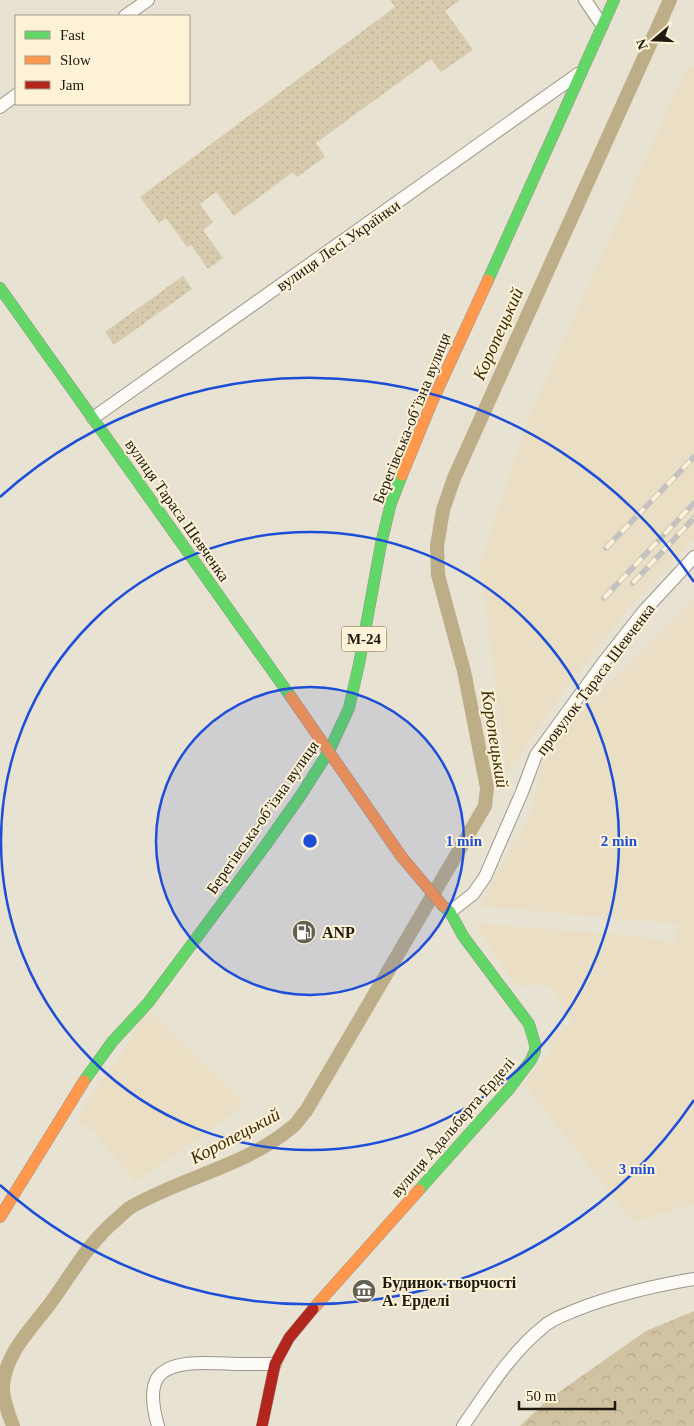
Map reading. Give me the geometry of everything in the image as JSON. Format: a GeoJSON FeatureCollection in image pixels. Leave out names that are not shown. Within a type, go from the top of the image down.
{"type":"FeatureCollection","features":[{"type":"Feature","properties":{"kind":"main road","name":"Берегівська-обʼїзна вулиця"},"geometry":{"type":"LineString","coordinates":[[0,1217],[84,1082],[112,1042],[148,1003],[259,854],[301,795],[329,751],[349,708],[360,664],[381,544],[391,503],[432,402],[614,0]]}},
{"type":"Feature","properties":{"kind":"main road","name":"вулиця Тараса Шевченка"},"geometry":{"type":"LineString","coordinates":[[0,288],[329,751]]}},
{"type":"Feature","properties":{"kind":"main road","name":"вулиця Адальберта Ерделі"},"geometry":{"type":"LineString","coordinates":[[262,1426],[275,1364],[289,1338],[510,1088],[535,1051],[534,1039],[528,1024],[445,909],[426,887],[376,820],[329,751]]}},
{"type":"Feature","properties":{"kind":"street"},"geometry":{"type":"LineString","coordinates":[[126,15],[148,0]]}},
{"type":"Feature","properties":{"kind":"street"},"geometry":{"type":"LineString","coordinates":[[584,0],[602,25]]}},
{"type":"Feature","properties":{"kind":"street","name":"вулиця Лесі Українки"},"geometry":{"type":"LineString","coordinates":[[93,418],[583,71]]}},
{"type":"Feature","properties":{"kind":"street"},"geometry":{"type":"LineString","coordinates":[[0,106],[15,96]]}},
{"type":"Feature","properties":{"kind":"street","name":"провулок Тараса Шевченка"},"geometry":{"type":"LineString","coordinates":[[445,909],[473,894],[484,877],[522,792],[536,755],[603,663],[644,611],[694,557]]}},
{"type":"Feature","properties":{"kind":"street"},"geometry":{"type":"LineString","coordinates":[[462,1426],[504,1367],[543,1326],[558,1317],[601,1300],[658,1285],[694,1279]]}},
{"type":"Feature","properties":{"kind":"street"},"geometry":{"type":"LineString","coordinates":[[158,1426],[154,1412],[153,1390],[158,1377],[169,1369],[184,1364],[202,1363],[275,1364]]}},
{"type":"Feature","properties":{"kind":"shaded area"},"geometry":{"type":"Polygon","coordinates":[[[390,0],[460,0],[445,11],[473,50],[441,72],[431,59],[316,143],[325,157],[297,177],[293,172],[234,216],[216,192],[200,204],[213,222],[203,230],[223,258],[208,269],[191,245],[187,247],[166,218],[159,223],[140,197],[395,7],[390,0]]]}},
{"type":"Feature","properties":{"kind":"shaded area"},"geometry":{"type":"Polygon","coordinates":[[[694,66],[694,539],[629,608],[566,688],[507,773],[480,563],[526,424],[687,67],[694,66]]]}},
{"type":"Feature","properties":{"kind":"shaded area"},"geometry":{"type":"Polygon","coordinates":[[[183,276],[192,289],[114,345],[105,332],[183,276]]]}},
{"type":"Feature","properties":{"kind":"shaded area"},"geometry":{"type":"Polygon","coordinates":[[[694,599],[694,1204],[633,1222],[524,1084],[553,1047],[550,1038],[575,1023],[553,990],[546,985],[516,986],[473,923],[634,936],[674,944],[678,924],[479,906],[531,813],[540,769],[568,724],[694,599]]]}},
{"type":"Feature","properties":{"kind":"shaded area"},"geometry":{"type":"Polygon","coordinates":[[[149,1010],[246,1104],[136,1182],[93,1131],[76,1121],[149,1010]]]}},
{"type":"Feature","properties":{"kind":"green space"},"geometry":{"type":"Polygon","coordinates":[[[694,1311],[694,1426],[520,1426],[546,1401],[646,1331],[694,1311]]]}},
{"type":"Feature","properties":{"kind":"waterway","name":"Коропецький"},"geometry":{"type":"LineString","coordinates":[[13,1426],[3,1391],[8,1363],[20,1342],[49,1305],[88,1249],[106,1229],[131,1207],[171,1187],[254,1152],[273,1141],[295,1124],[306,1111],[485,806],[487,788],[464,671],[438,575],[437,546],[443,510],[454,478],[670,0]]}},
{"type":"Feature","properties":{"kind":"railway"},"geometry":{"type":"LineString","coordinates":[[606,548],[694,457]]}},
{"type":"Feature","properties":{"kind":"railway"},"geometry":{"type":"LineString","coordinates":[[604,598],[694,503]]}},
{"type":"Feature","properties":{"kind":"railway"},"geometry":{"type":"LineString","coordinates":[[633,583],[694,518]]}},
{"type":"Feature","properties":{"kind":"traffic: fast"},"geometry":{"type":"LineString","coordinates":[[488,280],[614,0]]}},
{"type":"Feature","properties":{"kind":"traffic: fast"},"geometry":{"type":"LineString","coordinates":[[0,288],[291,697]]}},
{"type":"Feature","properties":{"kind":"traffic: fast"},"geometry":{"type":"LineString","coordinates":[[84,1081],[112,1042],[148,1003],[265,846],[329,751],[349,708],[381,544],[391,503],[402,475]]}},
{"type":"Feature","properties":{"kind":"traffic: fast"},"geometry":{"type":"LineString","coordinates":[[419,1190],[510,1088],[531,1060],[535,1051],[535,1044],[529,1024],[463,936],[450,912],[443,906]]}},
{"type":"Feature","properties":{"kind":"traffic: slow"},"geometry":{"type":"LineString","coordinates":[[402,475],[432,402],[488,280]]}},
{"type":"Feature","properties":{"kind":"traffic: slow"},"geometry":{"type":"LineString","coordinates":[[291,697],[401,856],[443,906]]}},
{"type":"Feature","properties":{"kind":"traffic: slow"},"geometry":{"type":"LineString","coordinates":[[0,1217],[84,1081]]}},
{"type":"Feature","properties":{"kind":"traffic: slow"},"geometry":{"type":"LineString","coordinates":[[313,1309],[419,1190]]}},
{"type":"Feature","properties":{"kind":"traffic: jam"},"geometry":{"type":"LineString","coordinates":[[262,1426],[275,1364],[289,1338],[313,1309]]}},
{"type":"Feature","properties":{"kind":"place","name":"ANP"},"geometry":{"type":"Point","coordinates":[304,932]}},
{"type":"Feature","properties":{"kind":"place","name":"Будинок творчості А. Ерделі"},"geometry":{"type":"Point","coordinates":[364,1291]}}]}
